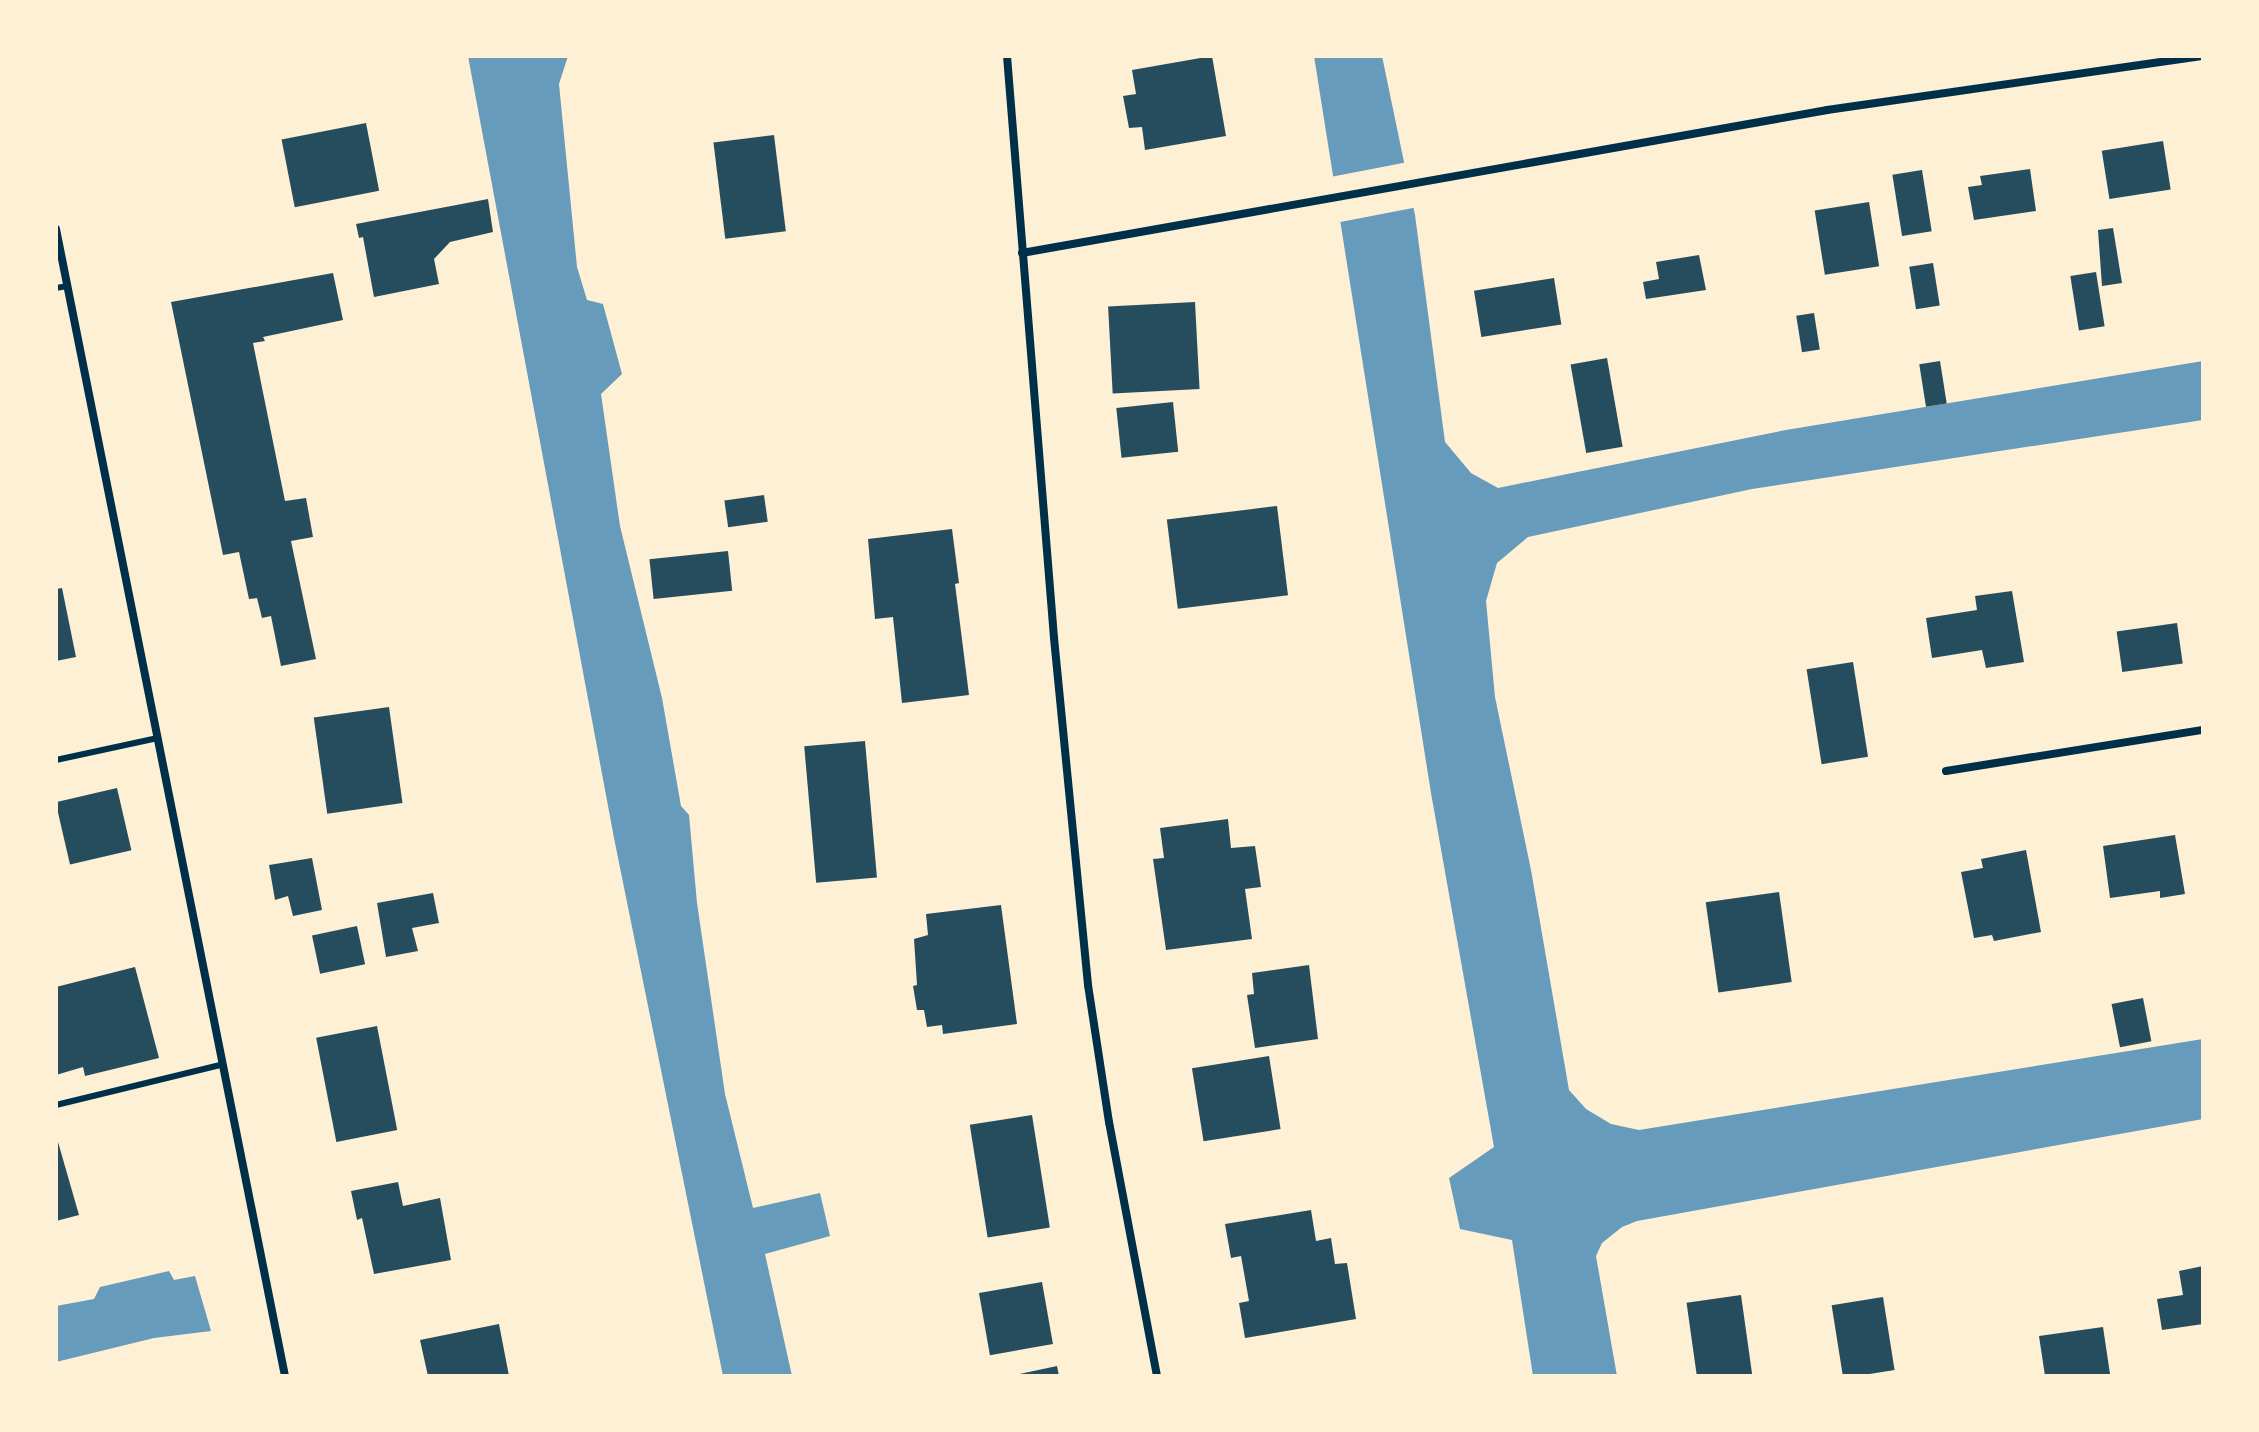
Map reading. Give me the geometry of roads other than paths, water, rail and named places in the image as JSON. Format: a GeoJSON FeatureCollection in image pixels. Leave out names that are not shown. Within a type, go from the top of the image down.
{"type":"FeatureCollection","features":[{"type":"Feature","properties":{"kind":"street"},"geometry":{"type":"LineString","coordinates":[[1007,56],[1062,737],[1088,985],[1109,1122],[1157,1376]]}},
{"type":"Feature","properties":{"kind":"street"},"geometry":{"type":"LineString","coordinates":[[1022,253],[1827,110],[2200,56]]}},
{"type":"Feature","properties":{"kind":"street"},"geometry":{"type":"LineString","coordinates":[[56,229],[220,1065],[285,1376]]}},
{"type":"Feature","properties":{"kind":"street"},"geometry":{"type":"LineString","coordinates":[[1946,771],[2203,730]]}},
{"type":"Feature","properties":{"kind":"lane"},"geometry":{"type":"LineString","coordinates":[[56,288],[67,286]]}},
{"type":"Feature","properties":{"kind":"lane"},"geometry":{"type":"LineString","coordinates":[[56,760],[158,738]]}},
{"type":"Feature","properties":{"kind":"lane"},"geometry":{"type":"LineString","coordinates":[[56,1105],[220,1065]]}},
{"type":"Feature","properties":{"kind":"water"},"geometry":{"type":"Polygon","coordinates":[[[468,56],[568,56],[559,84],[577,267],[587,300],[603,304],[622,374],[601,394],[620,526],[662,698],[681,806],[689,815],[697,903],[725,1094],[753,1208],[820,1193],[830,1236],[765,1254],[792,1376],[723,1376],[614,838],[468,56]]]}},
{"type":"Feature","properties":{"kind":"water"},"geometry":{"type":"Polygon","coordinates":[[[1314,56],[1382,56],[1415,215],[1445,442],[1471,473],[1498,488],[1786,430],[2203,361],[2203,420],[1752,489],[1528,537],[1497,563],[1486,601],[1495,697],[1531,870],[1569,1090],[1586,1109],[1611,1124],[1639,1130],[2203,1039],[2203,1119],[1637,1221],[1622,1227],[1602,1243],[1596,1256],[1617,1376],[1533,1376],[1512,1240],[1460,1229],[1449,1178],[1494,1147],[1431,793],[1314,56]]]}},
{"type":"Feature","properties":{"kind":"water"},"geometry":{"type":"Polygon","coordinates":[[[169,1271],[174,1280],[195,1276],[211,1331],[154,1338],[56,1362],[56,1306],[94,1299],[100,1287],[169,1271]]]}}]}
